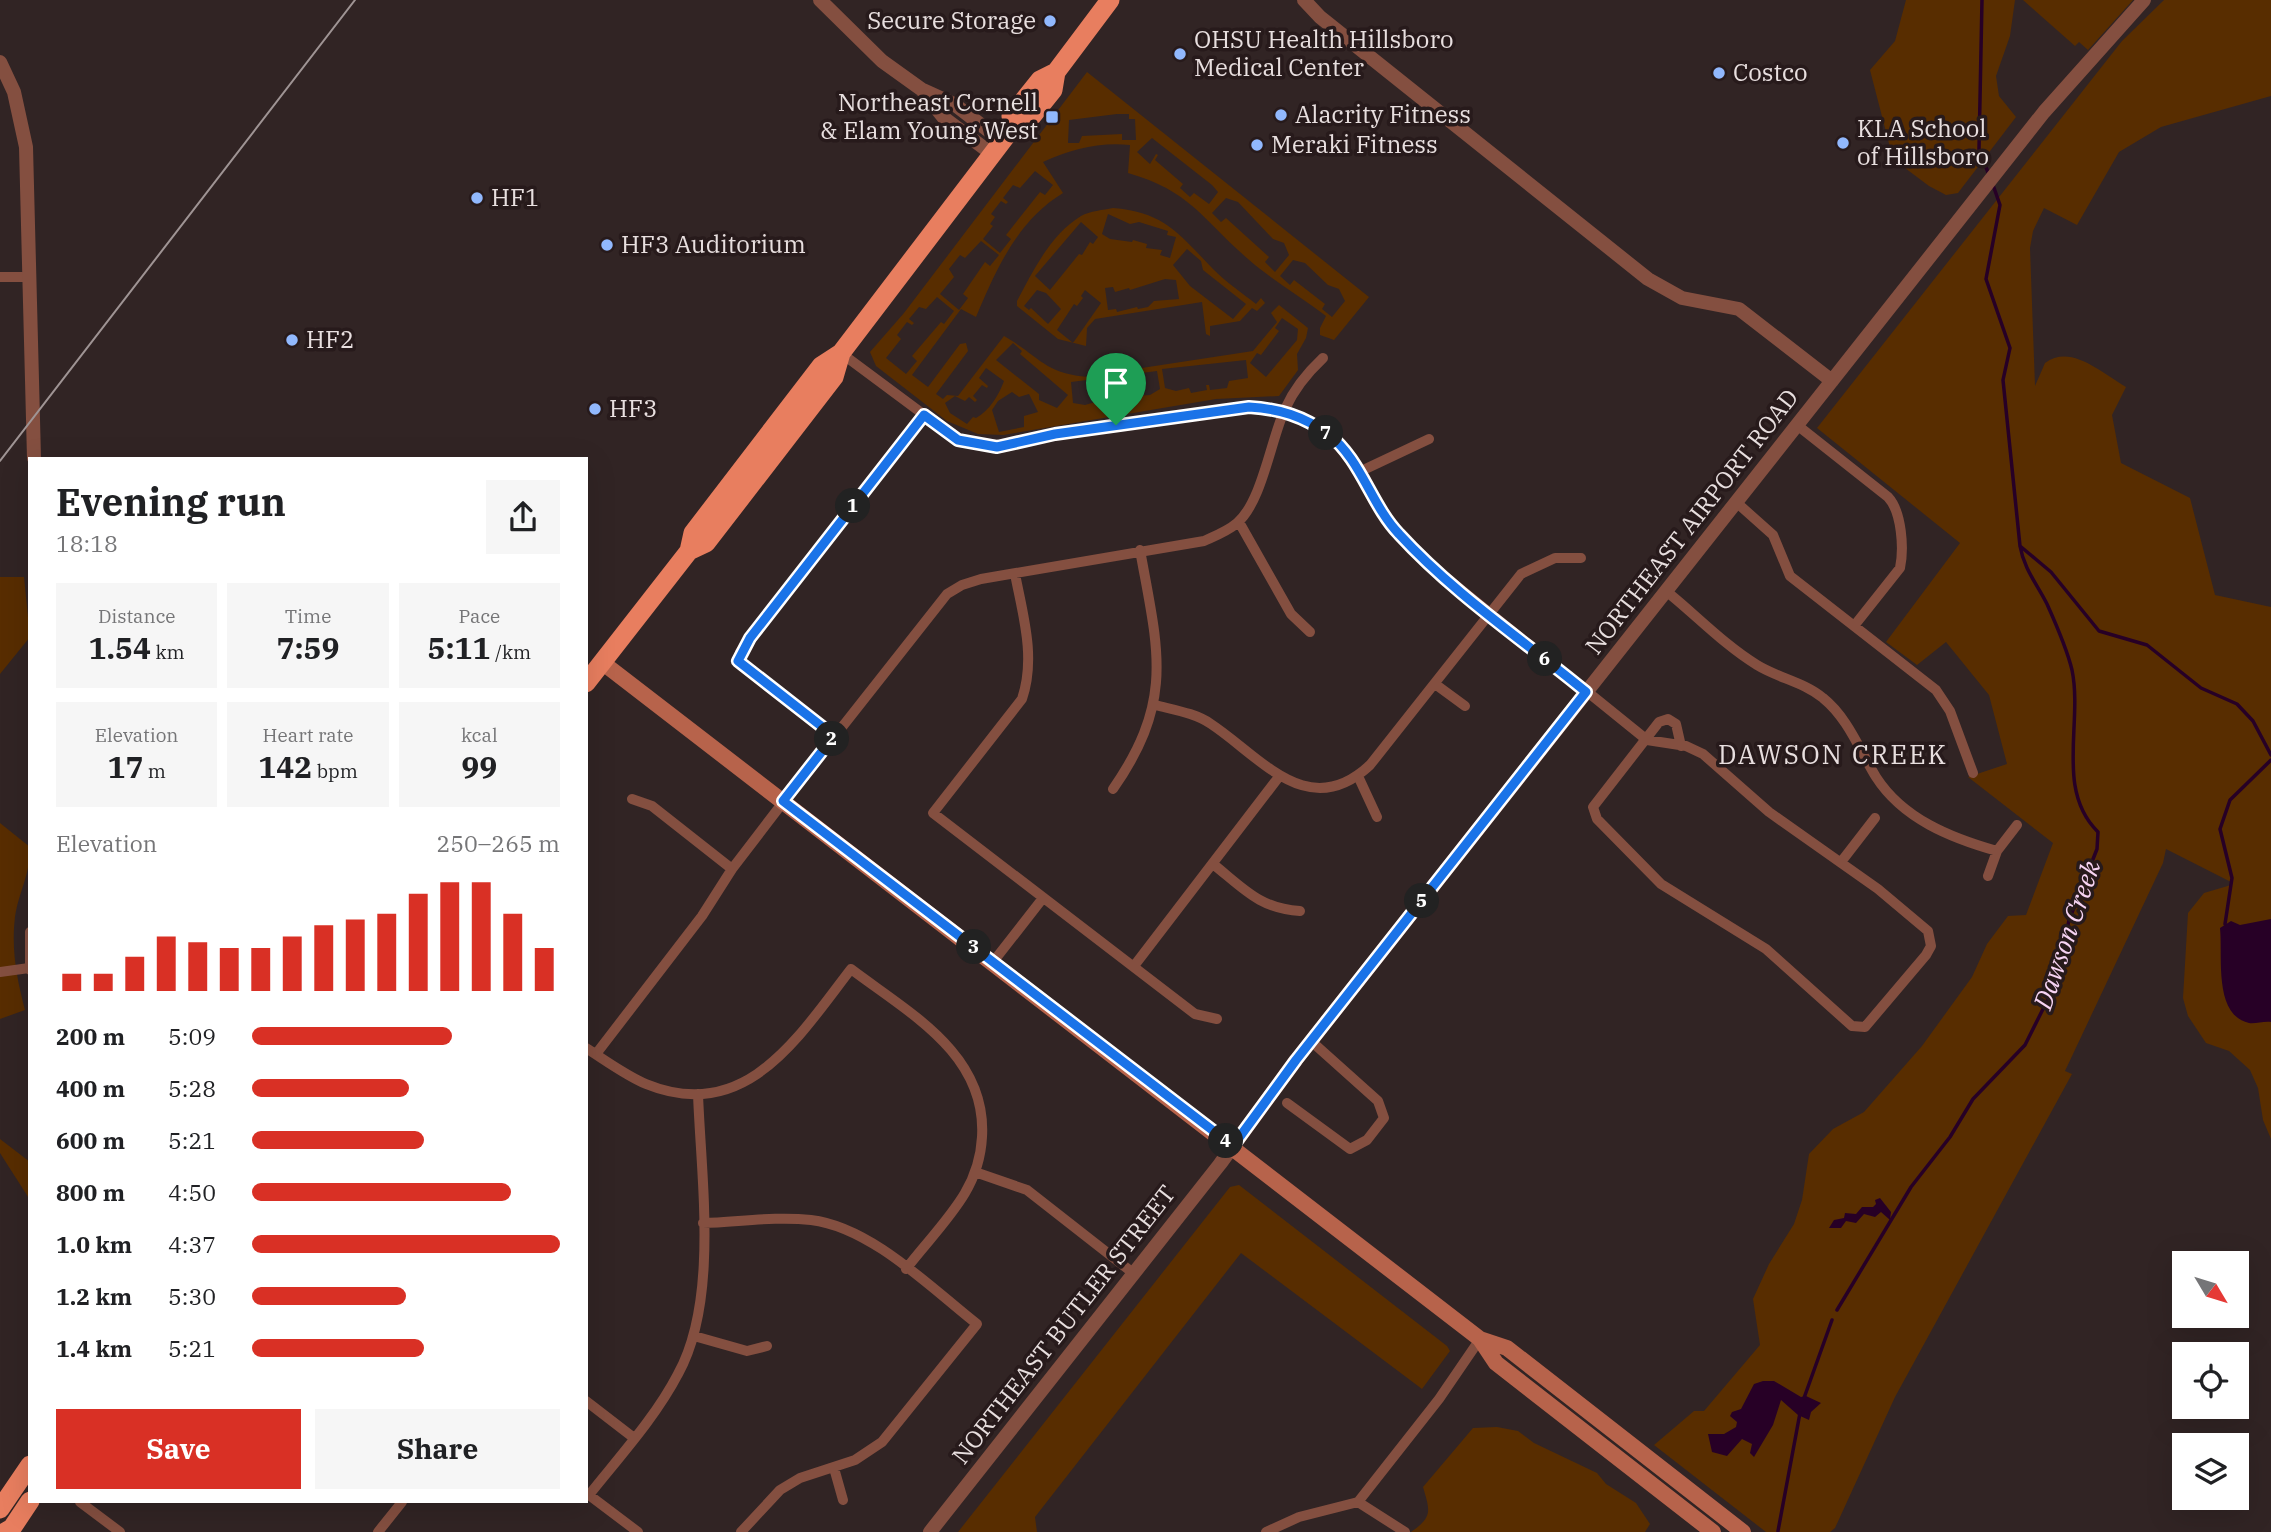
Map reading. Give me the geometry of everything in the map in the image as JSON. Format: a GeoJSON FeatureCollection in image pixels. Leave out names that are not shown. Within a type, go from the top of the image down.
{"type":"FeatureCollection","features":[{"type":"Feature","properties":{"kind":"highway"},"geometry":{"type":"LineString","coordinates":[[588,686],[689,551],[693,533],[821,366],[841,353],[1002,141],[1011,116],[1040,80],[1056,72],[1110,0]]}},
{"type":"Feature","properties":{"kind":"highway"},"geometry":{"type":"LineString","coordinates":[[0,1509],[28,1468]]}},
{"type":"Feature","properties":{"kind":"highway"},"geometry":{"type":"LineString","coordinates":[[5,1532],[12,1528],[29,1503]]}},
{"type":"Feature","properties":{"kind":"main road"},"geometry":{"type":"LineString","coordinates":[[603,663],[1480,1339],[1496,1363],[1704,1529]]}},
{"type":"Feature","properties":{"kind":"main road"},"geometry":{"type":"LineString","coordinates":[[1480,1339],[1508,1349],[1743,1532]]}},
{"type":"Feature","properties":{"kind":"street"},"geometry":{"type":"LineString","coordinates":[[820,0],[860,41],[921,89],[944,118],[1002,141]]}},
{"type":"Feature","properties":{"kind":"street"},"geometry":{"type":"LineString","coordinates":[[1304,0],[1320,18],[1648,279],[1682,298],[1739,309],[1832,381]]}},
{"type":"Feature","properties":{"kind":"street","name":"NORTHEAST AIRPORT ROAD"},"geometry":{"type":"LineString","coordinates":[[1233,1146],[1311,1041],[2044,112],[2144,0]]}},
{"type":"Feature","properties":{"kind":"street"},"geometry":{"type":"LineString","coordinates":[[0,62],[14,92],[24,128],[34,457]]}},
{"type":"Feature","properties":{"kind":"street"},"geometry":{"type":"LineString","coordinates":[[0,277],[30,277]]}},
{"type":"Feature","properties":{"kind":"street"},"geometry":{"type":"LineString","coordinates":[[841,353],[958,440],[997,447],[1055,434],[1249,407],[1284,410],[1331,436],[1359,472],[1373,500],[1392,527],[1417,554],[1489,614],[1647,740],[1681,746],[1703,754],[1769,812],[1878,888],[1922,926],[1931,939],[1926,955],[1871,1022],[1860,1028],[1846,1020],[1766,949],[1661,884],[1597,819],[1593,807],[1647,740],[1659,722],[1668,719],[1676,724],[1681,746]]}},
{"type":"Feature","properties":{"kind":"street"},"geometry":{"type":"LineString","coordinates":[[906,1269],[965,1193],[975,1172],[982,1125],[978,1094],[969,1075],[946,1042],[851,969],[789,1049],[770,1068],[726,1090],[698,1094],[646,1084],[591,1051],[702,916],[732,869],[783,801],[947,594],[962,585],[981,579],[1204,541],[1239,522],[1256,489],[1284,410],[1308,373],[1323,358]]}},
{"type":"Feature","properties":{"kind":"street"},"geometry":{"type":"LineString","coordinates":[[834,736],[738,661],[750,638],[924,415]]}},
{"type":"Feature","properties":{"kind":"street"},"geometry":{"type":"LineString","coordinates":[[1797,425],[1888,497],[1897,512],[1902,559],[1900,568],[1854,626]]}},
{"type":"Feature","properties":{"kind":"street"},"geometry":{"type":"LineString","coordinates":[[1359,472],[1429,439]]}},
{"type":"Feature","properties":{"kind":"street"},"geometry":{"type":"LineString","coordinates":[[1736,502],[1773,535],[1790,576],[1944,699],[1973,773]]}},
{"type":"Feature","properties":{"kind":"street"},"geometry":{"type":"LineString","coordinates":[[1239,522],[1291,614],[1310,632]]}},
{"type":"Feature","properties":{"kind":"street"},"geometry":{"type":"LineString","coordinates":[[1113,789],[1141,745],[1155,705],[1156,638],[1140,550]]}},
{"type":"Feature","properties":{"kind":"street"},"geometry":{"type":"LineString","coordinates":[[1155,705],[1185,712],[1210,723],[1278,778],[1314,787],[1334,785],[1358,776],[1435,684],[1521,574],[1555,558],[1581,558]]}},
{"type":"Feature","properties":{"kind":"street"},"geometry":{"type":"LineString","coordinates":[[1015,574],[1029,656],[1029,678],[1022,699],[933,813],[1195,1014],[1217,1019]]}},
{"type":"Feature","properties":{"kind":"street"},"geometry":{"type":"LineString","coordinates":[[1665,591],[1735,651],[1758,666],[1823,697],[1839,713],[1878,780],[1909,812],[1957,839],[1997,851]]}},
{"type":"Feature","properties":{"kind":"street"},"geometry":{"type":"LineString","coordinates":[[1435,684],[1465,706]]}},
{"type":"Feature","properties":{"kind":"street"},"geometry":{"type":"LineString","coordinates":[[1358,776],[1377,817]]}},
{"type":"Feature","properties":{"kind":"street"},"geometry":{"type":"LineString","coordinates":[[1134,966],[1278,778]]}},
{"type":"Feature","properties":{"kind":"street"},"geometry":{"type":"LineString","coordinates":[[632,799],[652,806],[732,869]]}},
{"type":"Feature","properties":{"kind":"street"},"geometry":{"type":"LineString","coordinates":[[1841,862],[1875,818]]}},
{"type":"Feature","properties":{"kind":"street"},"geometry":{"type":"LineString","coordinates":[[1988,876],[1997,851],[2017,825]]}},
{"type":"Feature","properties":{"kind":"street"},"geometry":{"type":"LineString","coordinates":[[1213,864],[1263,903],[1278,910],[1300,911]]}},
{"type":"Feature","properties":{"kind":"street"},"geometry":{"type":"LineString","coordinates":[[993,962],[1043,898]]}},
{"type":"Feature","properties":{"kind":"street"},"geometry":{"type":"LineString","coordinates":[[0,972],[28,969]]}},
{"type":"Feature","properties":{"kind":"street"},"geometry":{"type":"LineString","coordinates":[[1287,1103],[1350,1149],[1367,1140],[1384,1118],[1378,1101],[1311,1041]]}},
{"type":"Feature","properties":{"kind":"street"},"geometry":{"type":"LineString","coordinates":[[638,1532],[589,1495],[634,1438],[680,1372],[694,1336],[704,1267],[698,1094]]}},
{"type":"Feature","properties":{"kind":"street","name":"NORTHEAST BUTLER STREET"},"geometry":{"type":"LineString","coordinates":[[930,1532],[1233,1146]]}},
{"type":"Feature","properties":{"kind":"street"},"geometry":{"type":"LineString","coordinates":[[975,1172],[1027,1190],[1133,1273]]}},
{"type":"Feature","properties":{"kind":"street"},"geometry":{"type":"LineString","coordinates":[[703,1223],[810,1220],[857,1234],[977,1324],[882,1442],[855,1460],[800,1478],[780,1490],[741,1532]]}},
{"type":"Feature","properties":{"kind":"street"},"geometry":{"type":"LineString","coordinates":[[694,1336],[747,1351],[767,1346]]}},
{"type":"Feature","properties":{"kind":"street"},"geometry":{"type":"LineString","coordinates":[[1266,1532],[1299,1517],[1358,1502],[1439,1399],[1480,1339]]}},
{"type":"Feature","properties":{"kind":"street"},"geometry":{"type":"LineString","coordinates":[[588,1403],[634,1438]]}},
{"type":"Feature","properties":{"kind":"street"},"geometry":{"type":"LineString","coordinates":[[834,1468],[843,1500]]}},
{"type":"Feature","properties":{"kind":"street"},"geometry":{"type":"LineString","coordinates":[[1358,1502],[1405,1532]]}},
{"type":"Feature","properties":{"kind":"street"},"geometry":{"type":"LineString","coordinates":[[81,1503],[120,1532]]}},
{"type":"Feature","properties":{"kind":"street"},"geometry":{"type":"LineString","coordinates":[[378,1532],[401,1503]]}},
{"type":"Feature","properties":{"kind":"street"},"geometry":{"type":"LineString","coordinates":[[1704,1529],[1714,1509]]}},
{"type":"Feature","properties":{"kind":"shaded area"},"geometry":{"type":"Polygon","coordinates":[[[1906,0],[2015,0],[2010,36],[1996,76],[1999,96],[2016,117],[1958,193],[1946,195],[1929,186],[1893,159],[1870,70],[1895,41],[1906,0]]]}},
{"type":"Feature","properties":{"kind":"shaded area"},"geometry":{"type":"Polygon","coordinates":[[[2023,0],[2133,0],[2088,50],[2079,42],[2075,46],[2023,0]]]}},
{"type":"Feature","properties":{"kind":"shaded area"},"geometry":{"type":"Polygon","coordinates":[[[2164,0],[2271,0],[2271,96],[2161,127],[2119,152],[2077,225],[2044,208],[2033,231],[2030,248],[2035,386],[2045,363],[2065,357],[2085,362],[2126,387],[2112,415],[2121,463],[2190,498],[2215,595],[2271,607],[2271,1139],[2263,1120],[2258,1088],[2250,1070],[2229,1051],[2206,1043],[2188,1016],[2183,998],[2188,913],[2204,893],[2231,885],[2231,882],[2166,849],[2163,863],[2065,1071],[2072,1074],[1895,1397],[1835,1528],[1830,1532],[1766,1532],[1654,1445],[1694,1411],[1704,1411],[1760,1345],[1753,1299],[1769,1264],[1794,1224],[1802,1200],[1809,1154],[1833,1129],[1864,1112],[1922,1046],[1972,977],[1987,944],[2008,916],[2026,915],[2053,843],[1968,777],[2007,764],[1989,695],[1946,642],[1917,665],[1886,642],[1960,543],[1817,428],[2122,41],[2164,0]]]}},
{"type":"Feature","properties":{"kind":"shaded area"},"geometry":{"type":"Polygon","coordinates":[[[1087,72],[1369,297],[1334,340],[1320,335],[1320,328],[1326,316],[1257,267],[1182,198],[1149,180],[1128,173],[1130,145],[1107,145],[1075,150],[1043,162],[1063,193],[1047,204],[1021,232],[1000,264],[976,317],[961,309],[912,375],[928,387],[960,344],[966,343],[968,351],[936,394],[943,399],[947,395],[958,396],[1004,336],[1053,368],[1091,377],[1107,377],[1122,371],[1253,351],[1277,322],[1271,313],[1279,305],[1308,328],[1297,354],[1298,370],[1279,396],[1216,399],[1003,435],[978,434],[947,421],[876,366],[870,352],[904,313],[1087,72]],[[1117,114],[1069,120],[1068,143],[1079,143],[1082,136],[1122,134],[1122,140],[1136,140],[1135,119],[1129,119],[1129,114],[1117,114]],[[1152,138],[1137,152],[1150,164],[1156,154],[1158,155],[1155,160],[1183,184],[1180,188],[1190,197],[1194,193],[1209,204],[1218,192],[1212,185],[1152,138]],[[1035,171],[1020,188],[1013,185],[1003,198],[1008,202],[1006,204],[1001,201],[991,214],[995,217],[990,224],[993,226],[983,239],[1000,253],[1011,239],[1006,235],[1040,192],[1045,195],[1053,185],[1035,171]],[[1226,198],[1212,213],[1221,222],[1226,218],[1269,257],[1265,262],[1275,272],[1289,255],[1284,243],[1273,239],[1238,202],[1226,198]],[[981,241],[965,258],[960,255],[949,269],[954,277],[940,294],[959,310],[968,298],[963,294],[985,262],[990,266],[999,255],[981,241]],[[1293,260],[1280,276],[1290,285],[1294,280],[1325,304],[1322,309],[1332,317],[1345,301],[1339,289],[1328,285],[1305,263],[1293,260]],[[937,297],[926,309],[919,307],[909,319],[914,323],[912,325],[907,322],[897,335],[901,339],[886,358],[906,374],[917,361],[912,356],[954,311],[937,297]],[[1282,318],[1275,328],[1279,331],[1261,355],[1257,353],[1250,363],[1266,377],[1297,340],[1298,329],[1282,318]],[[1013,343],[996,360],[1039,394],[1039,400],[1057,408],[1068,395],[1020,354],[1022,351],[1013,343]],[[1246,360],[1162,369],[1165,388],[1176,391],[1189,388],[1191,393],[1207,390],[1206,385],[1209,385],[1210,390],[1227,388],[1229,381],[1248,378],[1246,360]],[[986,368],[979,378],[987,388],[982,385],[973,396],[977,400],[975,402],[969,397],[965,401],[955,396],[945,403],[950,413],[967,424],[989,407],[1004,381],[986,368]],[[1157,371],[1071,382],[1073,403],[1085,405],[1099,401],[1100,407],[1116,405],[1116,399],[1119,398],[1120,404],[1136,402],[1136,396],[1150,395],[1160,389],[1157,371]],[[1012,392],[998,401],[992,410],[999,432],[1024,427],[1024,416],[1038,412],[1029,394],[1019,397],[1012,392]]]}},
{"type":"Feature","properties":{"kind":"shaded area"},"geometry":{"type":"Polygon","coordinates":[[[1113,208],[1131,210],[1159,220],[1181,236],[1234,287],[1256,304],[1261,298],[1265,303],[1257,311],[1252,308],[1240,321],[1210,326],[1210,336],[1206,334],[1202,302],[1095,319],[1087,328],[1086,346],[1073,343],[1058,339],[1017,306],[1017,301],[1051,243],[1070,224],[1092,212],[1113,208]],[[1108,214],[1102,234],[1110,239],[1147,244],[1146,248],[1162,250],[1160,255],[1170,258],[1176,237],[1167,235],[1168,231],[1139,222],[1130,224],[1108,214]],[[1081,222],[1035,276],[1050,290],[1079,254],[1082,255],[1090,242],[1093,244],[1098,237],[1081,222]],[[1187,249],[1173,265],[1190,286],[1233,319],[1246,304],[1203,270],[1201,261],[1187,249]],[[1165,279],[1130,290],[1129,288],[1115,292],[1113,287],[1105,288],[1108,310],[1116,309],[1117,312],[1137,307],[1138,309],[1148,307],[1154,301],[1179,299],[1176,280],[1165,279]],[[1037,290],[1024,306],[1029,310],[1031,308],[1048,324],[1061,309],[1046,293],[1037,290]],[[1085,290],[1081,296],[1083,298],[1077,306],[1074,304],[1057,330],[1073,343],[1101,303],[1085,290]]]}},
{"type":"Feature","properties":{"kind":"shaded area"},"geometry":{"type":"Polygon","coordinates":[[[0,577],[24,577],[28,639],[0,674],[0,577]]]}},
{"type":"Feature","properties":{"kind":"shaded area"},"geometry":{"type":"Polygon","coordinates":[[[0,823],[28,845],[28,867],[14,929],[16,964],[25,1010],[0,1019],[0,823]]]}},
{"type":"Feature","properties":{"kind":"shaded area"},"geometry":{"type":"Polygon","coordinates":[[[2271,919],[2271,1022],[2249,1023],[2238,1018],[2225,997],[2220,928],[2231,921],[2240,925],[2271,919]]]}},
{"type":"Feature","properties":{"kind":"shaded area"},"geometry":{"type":"Polygon","coordinates":[[[0,1139],[28,1160],[28,1197],[0,1153],[0,1139]]]}},
{"type":"Feature","properties":{"kind":"shaded area"},"geometry":{"type":"Polygon","coordinates":[[[1239,1185],[1447,1346],[1450,1351],[1422,1389],[1241,1253],[1035,1517],[1037,1532],[958,1532],[1230,1187],[1239,1185]]]}},
{"type":"Feature","properties":{"kind":"shaded area"},"geometry":{"type":"Polygon","coordinates":[[[1880,1198],[1891,1212],[1890,1220],[1881,1212],[1875,1217],[1864,1214],[1856,1223],[1846,1221],[1841,1228],[1829,1228],[1834,1220],[1844,1218],[1845,1213],[1856,1214],[1862,1207],[1873,1207],[1875,1200],[1880,1198]]]}},
{"type":"Feature","properties":{"kind":"shaded area"},"geometry":{"type":"Polygon","coordinates":[[[1774,1381],[1801,1397],[1806,1396],[1821,1403],[1811,1412],[1809,1420],[1798,1415],[1781,1400],[1773,1425],[1754,1457],[1750,1453],[1752,1444],[1742,1439],[1727,1456],[1712,1452],[1708,1434],[1724,1434],[1736,1427],[1737,1422],[1730,1416],[1732,1412],[1741,1409],[1754,1384],[1774,1381]]]}},
{"type":"Feature","properties":{"kind":"shaded area"},"geometry":{"type":"Polygon","coordinates":[[[1497,1427],[1518,1431],[1534,1443],[1597,1473],[1606,1484],[1636,1503],[1650,1524],[1645,1532],[1411,1532],[1423,1522],[1428,1513],[1423,1487],[1473,1428],[1497,1427]]]}},
{"type":"Feature","properties":{"kind":"waterway","name":"Dawson Creek"},"geometry":{"type":"LineString","coordinates":[[1982,0],[1979,149],[1989,175]]}},
{"type":"Feature","properties":{"kind":"waterway","name":"Dawson Creek"},"geometry":{"type":"LineString","coordinates":[[1837,1310],[1911,1187],[1950,1137],[1973,1099],[2025,1045],[2056,983],[2069,920],[2097,849],[2098,832],[2085,815],[2077,796],[2074,776],[2075,690],[2072,670],[2058,628],[2028,569],[2020,546],[2003,380],[2010,348],[1986,279],[2000,205],[1993,185]]}},
{"type":"Feature","properties":{"kind":"waterway"},"geometry":{"type":"LineString","coordinates":[[2020,546],[2051,572],[2099,631],[2147,645],[2201,688],[2237,704],[2253,721],[2271,755]]}},
{"type":"Feature","properties":{"kind":"waterway"},"geometry":{"type":"LineString","coordinates":[[2225,924],[2232,878],[2220,829],[2230,800],[2271,760]]}},
{"type":"Feature","properties":{"kind":"waterway","name":"Dawson Creek"},"geometry":{"type":"LineString","coordinates":[[1804,1398],[1832,1320]]}},
{"type":"Feature","properties":{"kind":"waterway","name":"Dawson Creek"},"geometry":{"type":"LineString","coordinates":[[1778,1531],[1800,1413]]}},
{"type":"Feature","properties":{"kind":"tram line"},"geometry":{"type":"LineString","coordinates":[[0,461],[355,0]]}},
{"type":"Feature","properties":{"kind":"place","name":"Secure Storage"},"geometry":{"type":"Point","coordinates":[1050,21]}},
{"type":"Feature","properties":{"kind":"place","name":"OHSU Health Hillsboro Medical Center"},"geometry":{"type":"Point","coordinates":[1180,54]}},
{"type":"Feature","properties":{"kind":"place","name":"Costco"},"geometry":{"type":"Point","coordinates":[1719,73]}},
{"type":"Feature","properties":{"kind":"place","name":"Alacrity Fitness"},"geometry":{"type":"Point","coordinates":[1281,115]}},
{"type":"Feature","properties":{"kind":"place","name":"Northeast Cornell & Elam Young West"},"geometry":{"type":"Point","coordinates":[1052,117]}},
{"type":"Feature","properties":{"kind":"place","name":"KLA School of Hillsboro"},"geometry":{"type":"Point","coordinates":[1843,143]}},
{"type":"Feature","properties":{"kind":"place","name":"Meraki Fitness"},"geometry":{"type":"Point","coordinates":[1257,145]}},
{"type":"Feature","properties":{"kind":"place","name":"HF1"},"geometry":{"type":"Point","coordinates":[477,198]}},
{"type":"Feature","properties":{"kind":"place","name":"HF3 Auditorium"},"geometry":{"type":"Point","coordinates":[607,245]}},
{"type":"Feature","properties":{"kind":"place","name":"HF2"},"geometry":{"type":"Point","coordinates":[292,340]}},
{"type":"Feature","properties":{"kind":"place","name":"HF3"},"geometry":{"type":"Point","coordinates":[595,409]}},
{"type":"Feature","properties":{"kind":"district","name":"DAWSON CREEK"},"geometry":{"type":"Point","coordinates":[1833,755]}},
{"type":"Feature","properties":{"kind":"route"},"geometry":{"type":"LineString","coordinates":[[1249,407],[1284,410],[1309,421],[1331,436],[1359,472],[1373,500],[1392,527],[1417,554],[1586,692],[1296,1060],[1233,1146],[783,801],[834,736],[738,661],[740,652],[750,638],[924,415],[958,440],[997,447],[1055,434],[1116,425],[1249,407]]}}]}
